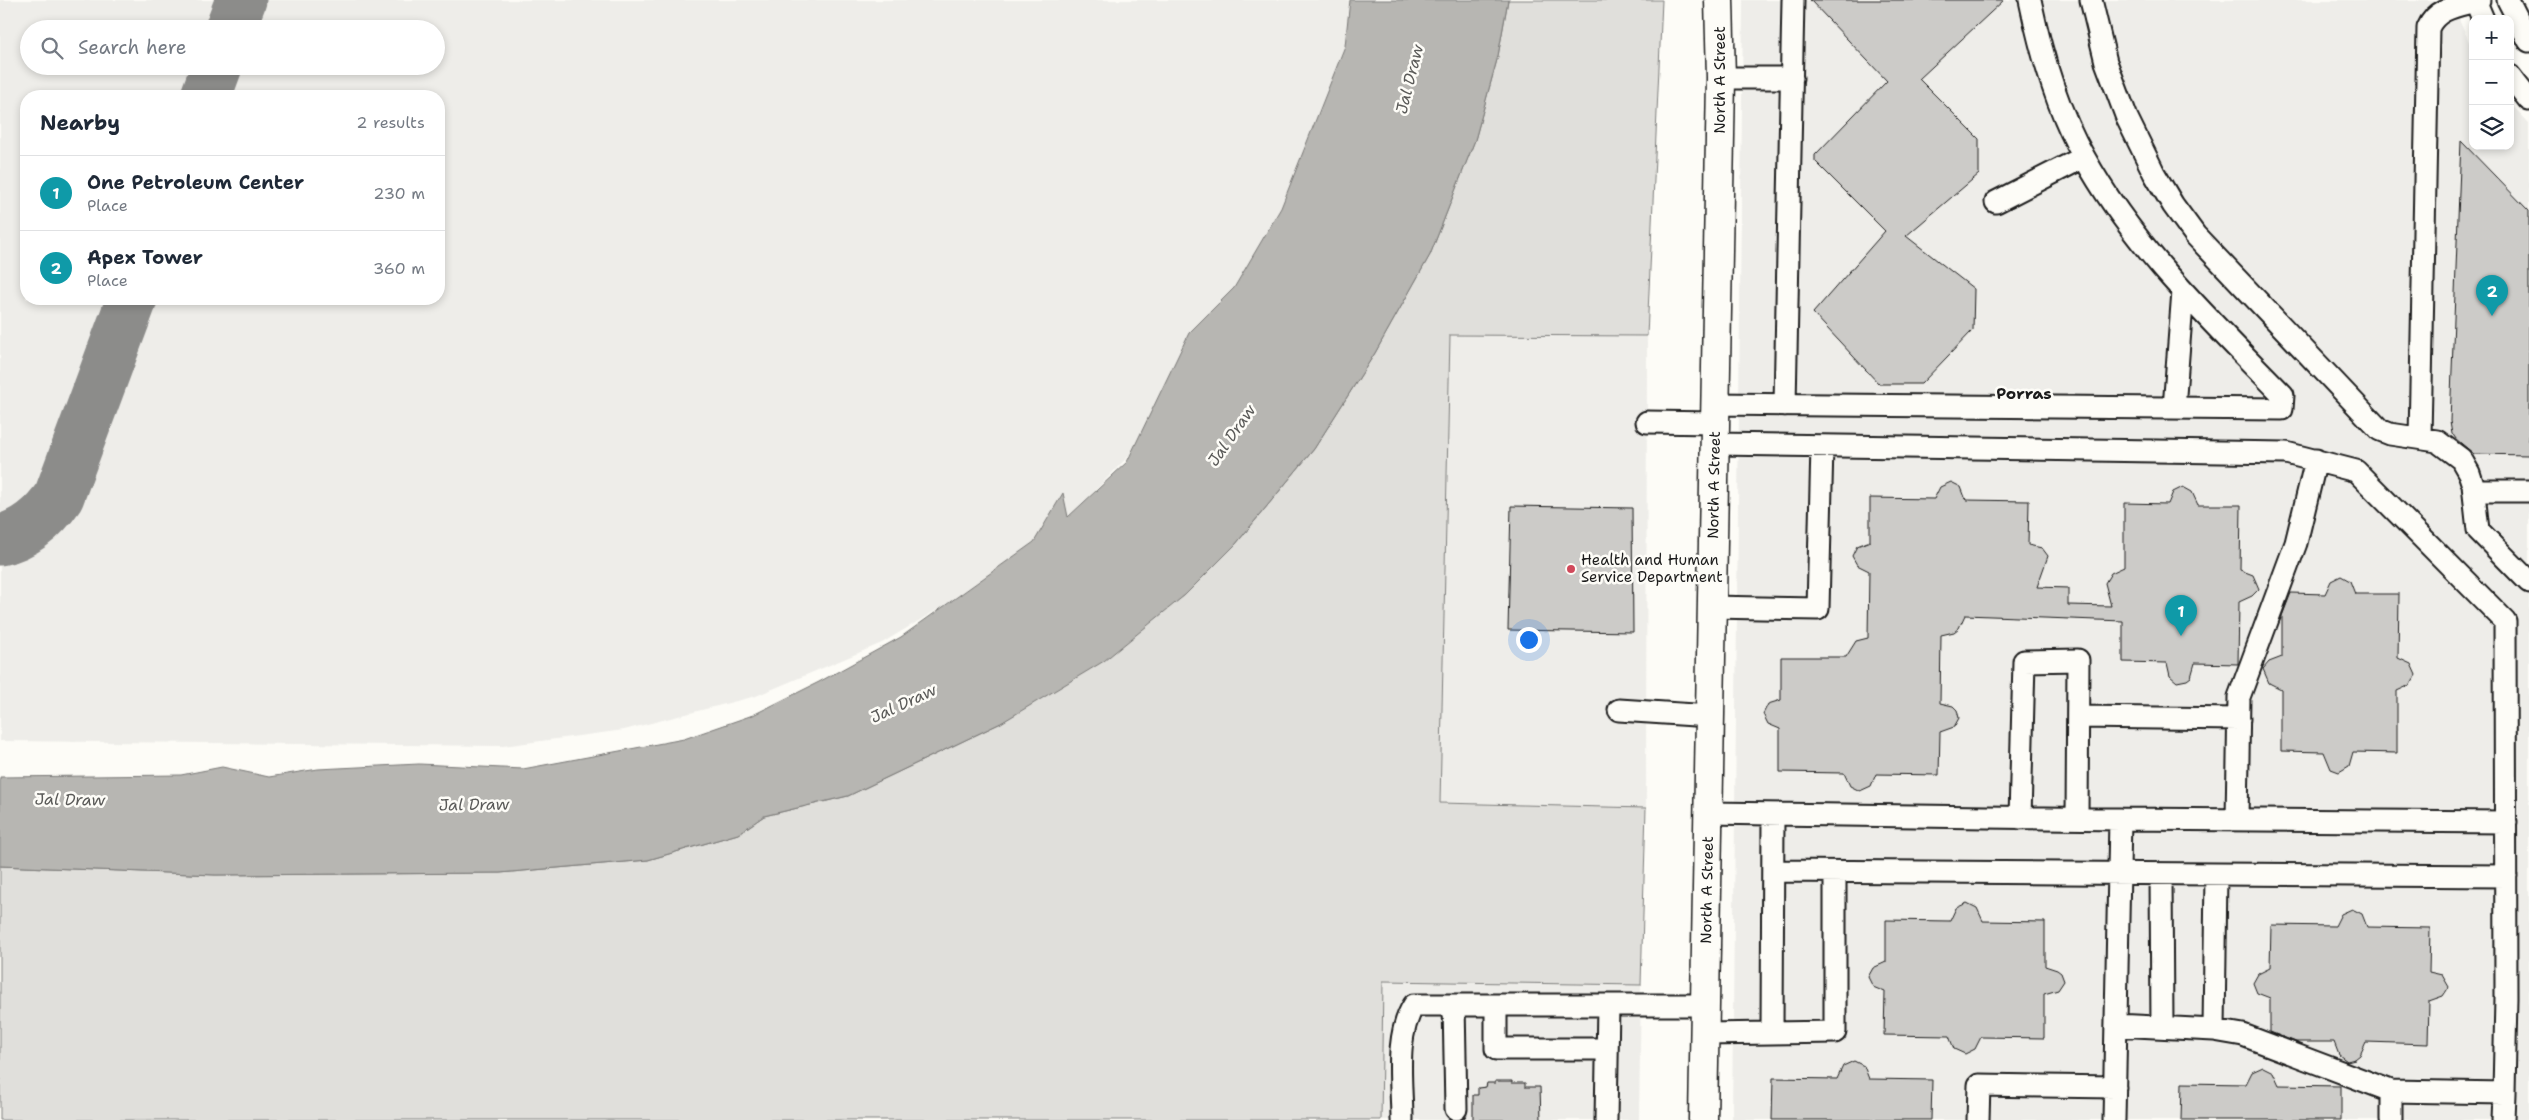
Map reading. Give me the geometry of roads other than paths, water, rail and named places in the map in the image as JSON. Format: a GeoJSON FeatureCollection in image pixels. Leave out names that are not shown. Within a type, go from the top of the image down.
{"type":"FeatureCollection","features":[{"type":"Feature","properties":{"kind":"main road","name":"North A Street"},"geometry":{"type":"LineString","coordinates":[[1703,1120],[1721,78],[1719,0]]}},
{"type":"Feature","properties":{"kind":"street"},"geometry":{"type":"LineString","coordinates":[[1785,405],[1793,0]]}},
{"type":"Feature","properties":{"kind":"street"},"geometry":{"type":"LineString","coordinates":[[1715,424],[1785,405],[2282,409],[2283,395],[2183,291],[2136,236],[2084,157],[2054,90],[2030,0]]}},
{"type":"Feature","properties":{"kind":"street"},"geometry":{"type":"LineString","coordinates":[[2091,0],[2106,62],[2127,118],[2154,173],[2195,235],[2380,430],[2390,434],[2437,441],[2461,459],[2469,472],[2475,491],[2478,530],[2529,582]]}},
{"type":"Feature","properties":{"kind":"street"},"geometry":{"type":"LineString","coordinates":[[2508,0],[2529,41]]}},
{"type":"Feature","properties":{"kind":"street"},"geometry":{"type":"LineString","coordinates":[[2420,438],[2428,28],[2431,21],[2442,11],[2478,5]]}},
{"type":"Feature","properties":{"kind":"street"},"geometry":{"type":"LineString","coordinates":[[1721,78],[1792,78]]}},
{"type":"Feature","properties":{"kind":"street"},"geometry":{"type":"LineString","coordinates":[[2514,81],[2529,100]]}},
{"type":"Feature","properties":{"kind":"street"},"geometry":{"type":"LineString","coordinates":[[1996,202],[2084,157]]}},
{"type":"Feature","properties":{"kind":"street"},"geometry":{"type":"LineString","coordinates":[[2174,408],[2183,291]]}},
{"type":"Feature","properties":{"kind":"street"},"geometry":{"type":"LineString","coordinates":[[1647,422],[1715,424],[1822,446],[2286,453],[2356,471],[2505,621],[2506,876],[2503,1120]]}},
{"type":"Feature","properties":{"kind":"street"},"geometry":{"type":"LineString","coordinates":[[1712,607],[1818,609],[1822,446]]}},
{"type":"Feature","properties":{"kind":"street"},"geometry":{"type":"LineString","coordinates":[[2237,819],[2239,697],[2296,543],[2316,460]]}},
{"type":"Feature","properties":{"kind":"street"},"geometry":{"type":"LineString","coordinates":[[2475,491],[2529,491]]}},
{"type":"Feature","properties":{"kind":"street"},"geometry":{"type":"LineString","coordinates":[[2020,818],[2024,661],[2078,660],[2077,818]]}},
{"type":"Feature","properties":{"kind":"street"},"geometry":{"type":"LineString","coordinates":[[1619,710],[1710,716]]}},
{"type":"Feature","properties":{"kind":"street"},"geometry":{"type":"LineString","coordinates":[[2078,717],[2239,719]]}},
{"type":"Feature","properties":{"kind":"street"},"geometry":{"type":"LineString","coordinates":[[1709,813],[2506,822]]}},
{"type":"Feature","properties":{"kind":"street"},"geometry":{"type":"LineString","coordinates":[[1772,1033],[1773,814]]}},
{"type":"Feature","properties":{"kind":"street"},"geometry":{"type":"LineString","coordinates":[[2114,1120],[2120,819]]}},
{"type":"Feature","properties":{"kind":"street"},"geometry":{"type":"LineString","coordinates":[[1773,871],[2506,876]]}},
{"type":"Feature","properties":{"kind":"street"},"geometry":{"type":"LineString","coordinates":[[1705,1034],[1835,1032],[1835,872]]}},
{"type":"Feature","properties":{"kind":"street"},"geometry":{"type":"LineString","coordinates":[[2161,874],[2162,1028]]}},
{"type":"Feature","properties":{"kind":"street"},"geometry":{"type":"LineString","coordinates":[[2214,1030],[2216,874]]}},
{"type":"Feature","properties":{"kind":"street"},"geometry":{"type":"LineString","coordinates":[[1402,1120],[1402,1048],[1406,1017],[1414,1005],[1706,1005]]}},
{"type":"Feature","properties":{"kind":"street"},"geometry":{"type":"LineString","coordinates":[[1454,1005],[1456,1109]]}},
{"type":"Feature","properties":{"kind":"street"},"geometry":{"type":"LineString","coordinates":[[1496,1005],[1496,1049],[1607,1049]]}},
{"type":"Feature","properties":{"kind":"street"},"geometry":{"type":"LineString","coordinates":[[1606,1120],[1608,1005]]}},
{"type":"Feature","properties":{"kind":"street"},"geometry":{"type":"LineString","coordinates":[[2116,1025],[2214,1030],[2243,1035],[2391,1090],[2504,1093]]}},
{"type":"Feature","properties":{"kind":"street"},"geometry":{"type":"LineString","coordinates":[[1978,1120],[1979,1085],[2115,1087]]}},
{"type":"Feature","properties":{"kind":"street"},"geometry":{"type":"LineString","coordinates":[[2391,1090],[2391,1120]]}},
{"type":"Feature","properties":{"kind":"water","name":"Jal Draw"},"geometry":{"type":"Polygon","coordinates":[[[1350,0],[1508,0],[1498,56],[1475,140],[1430,255],[1375,353],[1314,449],[1235,545],[1185,595],[1104,661],[1001,723],[848,796],[764,816],[738,834],[648,860],[500,873],[215,875],[0,866],[0,777],[181,775],[222,767],[269,777],[318,769],[419,764],[523,769],[684,739],[753,715],[819,682],[901,637],[1034,542],[1063,493],[1068,517],[1127,462],[1189,333],[1234,288],[1281,208],[1345,46],[1350,0]]]}},
{"type":"Feature","properties":{"kind":"place","name":"Apex Tower"},"geometry":{"type":"Point","coordinates":[2492,316]}},
{"type":"Feature","properties":{"kind":"place","name":"Health and Human Service Department"},"geometry":{"type":"Point","coordinates":[1571,569]}},
{"type":"Feature","properties":{"kind":"place","name":"One Petroleum Center"},"geometry":{"type":"Point","coordinates":[2181,636]}},
{"type":"Feature","properties":{"kind":"district","name":"Porras"},"geometry":{"type":"Point","coordinates":[2024,393]}}]}
